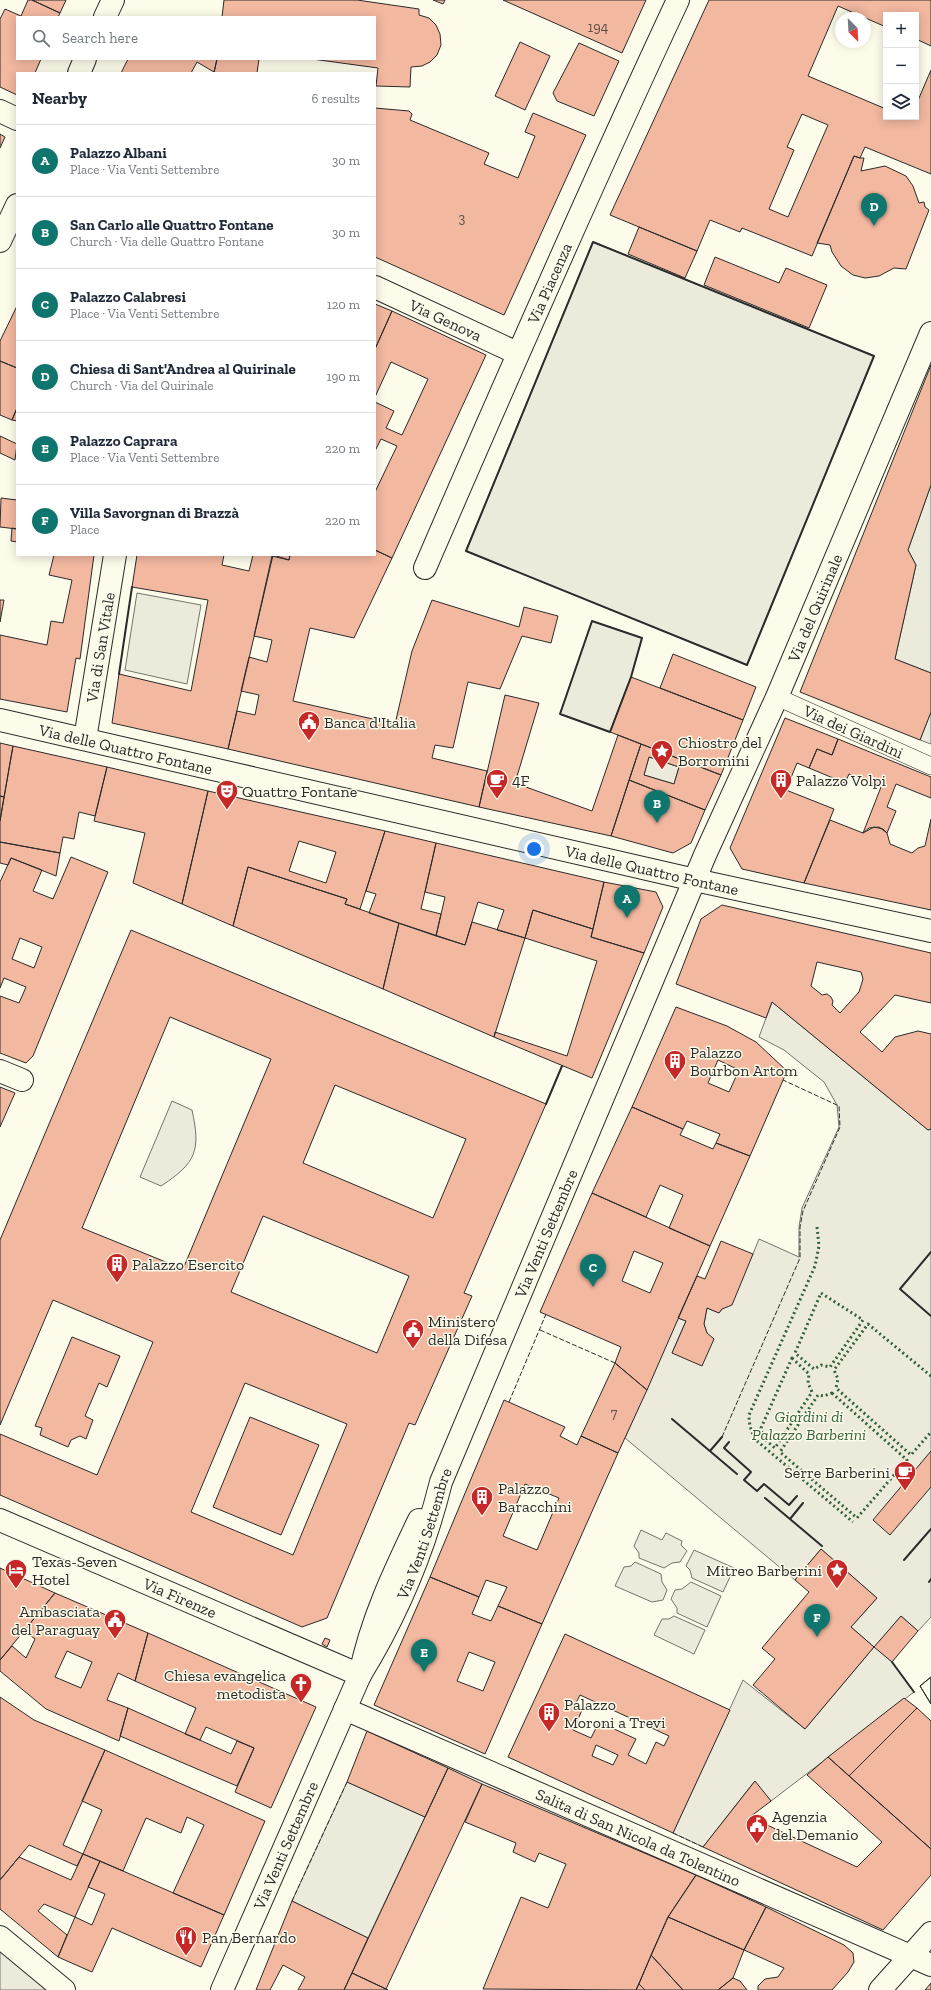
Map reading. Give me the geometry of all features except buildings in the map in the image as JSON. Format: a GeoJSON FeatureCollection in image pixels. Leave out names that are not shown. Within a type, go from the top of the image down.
{"type":"FeatureCollection","features":[{"type":"Feature","properties":{"kind":"street"},"geometry":{"type":"LineString","coordinates":[[105,16],[113,0]]}},
{"type":"Feature","properties":{"kind":"street","name":"Via Piacenza"},"geometry":{"type":"LineString","coordinates":[[425,568],[517,353],[613,138],[678,0]]}},
{"type":"Feature","properties":{"kind":"street"},"geometry":{"type":"LineString","coordinates":[[78,72],[84,60]]}},
{"type":"Feature","properties":{"kind":"street"},"geometry":{"type":"LineString","coordinates":[[0,111],[16,119]]}},
{"type":"Feature","properties":{"kind":"street"},"geometry":{"type":"LineString","coordinates":[[0,241],[16,207]]}},
{"type":"Feature","properties":{"kind":"street","name":"Via Genova"},"geometry":{"type":"LineString","coordinates":[[376,287],[517,353]]}},
{"type":"Feature","properties":{"kind":"street","name":"Via del Quirinale"},"geometry":{"type":"LineString","coordinates":[[695,880],[777,697],[931,333]]}},
{"type":"Feature","properties":{"kind":"street","name":"Via di San Vitale"},"geometry":{"type":"LineString","coordinates":[[84,739],[115,556]]}},
{"type":"Feature","properties":{"kind":"street","name":"Via dei Giardini"},"geometry":{"type":"LineString","coordinates":[[777,697],[931,766]]}},
{"type":"Feature","properties":{"kind":"street","name":"Via delle Quattro Fontane"},"geometry":{"type":"LineString","coordinates":[[0,720],[695,880],[931,931]]}},
{"type":"Feature","properties":{"kind":"street","name":"Via Venti Settembre"},"geometry":{"type":"LineString","coordinates":[[360,1675],[386,1629],[419,1556],[430,1525],[440,1482],[695,880]]}},
{"type":"Feature","properties":{"kind":"street"},"geometry":{"type":"LineString","coordinates":[[0,1071],[22,1080]]}},
{"type":"Feature","properties":{"kind":"street","name":"Via Firenze"},"geometry":{"type":"LineString","coordinates":[[0,1520],[360,1675]]}},
{"type":"Feature","properties":{"kind":"street"},"geometry":{"type":"LineString","coordinates":[[345,1709],[360,1675]]}},
{"type":"Feature","properties":{"kind":"street","name":"Via Venti Settembre"},"geometry":{"type":"LineString","coordinates":[[222,1987],[345,1709]]}},
{"type":"Feature","properties":{"kind":"street","name":"Salita di San Nicola da Tolentino"},"geometry":{"type":"LineString","coordinates":[[345,1709],[931,1965]]}},
{"type":"Feature","properties":{"kind":"street"},"geometry":{"type":"LineString","coordinates":[[880,1990],[931,1933]]}},
{"type":"Feature","properties":{"kind":"street"},"geometry":{"type":"LineString","coordinates":[[0,1936],[64,1990]]}},
{"type":"Feature","properties":{"kind":"green space"},"geometry":{"type":"Polygon","coordinates":[[[593,242],[874,356],[747,665],[466,551],[593,242]]]}},
{"type":"Feature","properties":{"kind":"green space"},"geometry":{"type":"Polygon","coordinates":[[[931,485],[931,673],[895,659],[916,565],[908,550],[931,485]]]}},
{"type":"Feature","properties":{"kind":"green space"},"geometry":{"type":"Polygon","coordinates":[[[137,593],[201,605],[187,684],[125,670],[137,593]]]}},
{"type":"Feature","properties":{"kind":"green space"},"geometry":{"type":"Polygon","coordinates":[[[592,621],[642,638],[631,677],[610,732],[560,714],[592,621]]]}},
{"type":"Feature","properties":{"kind":"green space"},"geometry":{"type":"Polygon","coordinates":[[[931,712],[931,744],[920,740],[931,712]]]}},
{"type":"Feature","properties":{"kind":"green space","name":"Giardini di Palazzo Barberini"},"geometry":{"type":"Polygon","coordinates":[[[772,1002],[928,1130],[931,1129],[931,1617],[918,1631],[901,1616],[875,1647],[892,1662],[914,1692],[771,1801],[754,1782],[703,1847],[673,1833],[743,1680],[805,1729],[874,1647],[851,1627],[877,1598],[821,1549],[795,1580],[625,1438],[678,1318],[686,1321],[672,1353],[707,1333],[704,1324],[707,1308],[719,1313],[753,1254],[759,1239],[799,1257],[799,1227],[802,1208],[839,1127],[837,1105],[824,1082],[784,1050],[759,1037],[772,1002]]]}},
{"type":"Feature","properties":{"kind":"green space"},"geometry":{"type":"Polygon","coordinates":[[[172,1101],[192,1110],[196,1136],[195,1146],[189,1163],[173,1178],[161,1186],[140,1177],[172,1101]]]}},
{"type":"Feature","properties":{"kind":"green space"},"geometry":{"type":"Polygon","coordinates":[[[641,1530],[662,1540],[666,1533],[682,1541],[681,1545],[687,1551],[680,1562],[672,1563],[664,1568],[639,1558],[639,1553],[634,1546],[641,1530]]]}},
{"type":"Feature","properties":{"kind":"green space"},"geometry":{"type":"Polygon","coordinates":[[[694,1550],[734,1568],[723,1592],[692,1578],[690,1570],[686,1566],[694,1550]]]}},
{"type":"Feature","properties":{"kind":"green space"},"geometry":{"type":"Polygon","coordinates":[[[635,1562],[661,1574],[662,1582],[667,1590],[663,1600],[652,1602],[615,1586],[624,1567],[631,1566],[635,1562]]]}},
{"type":"Feature","properties":{"kind":"green space"},"geometry":{"type":"Polygon","coordinates":[[[691,1582],[721,1596],[707,1627],[677,1613],[677,1608],[671,1599],[675,1590],[682,1589],[691,1582]]]}},
{"type":"Feature","properties":{"kind":"green space"},"geometry":{"type":"Polygon","coordinates":[[[674,1616],[705,1630],[694,1654],[654,1635],[662,1619],[669,1619],[674,1616]]]}},
{"type":"Feature","properties":{"kind":"green space"},"geometry":{"type":"Polygon","coordinates":[[[347,1782],[425,1817],[368,1938],[292,1901],[347,1782]]]}},
{"type":"Feature","properties":{"kind":"shaded area","name":"Chiostro del Borromini"},"geometry":{"type":"Polygon","coordinates":[[[649,757],[679,767],[674,784],[644,775],[649,757]]]}},
{"type":"Feature","properties":{"kind":"shaded area"},"geometry":{"type":"Polygon","coordinates":[[[0,1951],[48,1990],[0,1990],[0,1951]]]}},
{"type":"Feature","properties":{"kind":"hedge"},"geometry":{"type":"LineString","coordinates":[[817,1227],[819,1246],[815,1266],[749,1415],[749,1422],[757,1441],[853,1522]]}},
{"type":"Feature","properties":{"kind":"hedge"},"geometry":{"type":"LineString","coordinates":[[821,1293],[863,1320],[830,1367],[821,1365],[814,1369],[795,1353],[821,1293]]}},
{"type":"Feature","properties":{"kind":"hedge"},"geometry":{"type":"LineString","coordinates":[[931,1376],[868,1324],[834,1370],[838,1379],[836,1388],[911,1455],[931,1432]]}},
{"type":"Feature","properties":{"kind":"hedge"},"geometry":{"type":"LineString","coordinates":[[792,1358],[809,1374],[808,1383],[812,1392],[775,1448],[763,1438],[761,1428],[792,1358]]}},
{"type":"Feature","properties":{"kind":"hedge"},"geometry":{"type":"LineString","coordinates":[[832,1393],[907,1460],[857,1518],[780,1452],[818,1395],[824,1396],[832,1393]]}},
{"type":"Feature","properties":{"kind":"fence"},"geometry":{"type":"LineString","coordinates":[[722,1437],[800,1258],[800,1227],[803,1211],[840,1127],[839,1106],[783,1080]]}},
{"type":"Feature","properties":{"kind":"fence"},"geometry":{"type":"LineString","coordinates":[[509,1402],[546,1314]]}},
{"type":"Feature","properties":{"kind":"fence"},"geometry":{"type":"LineString","coordinates":[[540,1330],[615,1363]]}},
{"type":"Feature","properties":{"kind":"fence"},"geometry":{"type":"LineString","coordinates":[[292,1901],[347,1782]]}},
{"type":"Feature","properties":{"kind":"fence"},"geometry":{"type":"LineString","coordinates":[[673,1833],[703,1847]]}},
{"type":"Feature","properties":{"kind":"wall"},"geometry":{"type":"LineString","coordinates":[[593,242],[874,356],[747,665],[466,551],[593,242]]}},
{"type":"Feature","properties":{"kind":"wall"},"geometry":{"type":"LineString","coordinates":[[119,674],[132,587]]}},
{"type":"Feature","properties":{"kind":"wall"},"geometry":{"type":"LineString","coordinates":[[592,621],[642,638],[631,677],[610,732],[560,714],[592,621]]}},
{"type":"Feature","properties":{"kind":"wall"},"geometry":{"type":"LineString","coordinates":[[546,1104],[562,1066]]}},
{"type":"Feature","properties":{"kind":"wall"},"geometry":{"type":"LineString","coordinates":[[931,1252],[900,1289],[931,1316]]}},
{"type":"Feature","properties":{"kind":"wall"},"geometry":{"type":"LineString","coordinates":[[672,1419],[737,1474]]}},
{"type":"Feature","properties":{"kind":"wall"},"geometry":{"type":"LineString","coordinates":[[710,1451],[722,1437]]}},
{"type":"Feature","properties":{"kind":"wall"},"geometry":{"type":"LineString","coordinates":[[729,1442],[724,1448],[751,1472],[744,1480],[757,1491],[764,1484],[789,1505],[797,1496]]}},
{"type":"Feature","properties":{"kind":"wall"},"geometry":{"type":"LineString","coordinates":[[765,1498],[822,1546]]}},
{"type":"Feature","properties":{"kind":"wall"},"geometry":{"type":"LineString","coordinates":[[790,1519],[803,1503]]}},
{"type":"Feature","properties":{"kind":"wall"},"geometry":{"type":"LineString","coordinates":[[904,1560],[931,1529]]}},
{"type":"Feature","properties":{"kind":"wall"},"geometry":{"type":"LineString","coordinates":[[892,1662],[914,1692]]}},
{"type":"Feature","properties":{"kind":"place","name":"Chiesa di Sant'Andrea al Quirinale"},"geometry":{"type":"Point","coordinates":[874,226]}},
{"type":"Feature","properties":{"kind":"place","name":"Banca d'Italia"},"geometry":{"type":"Point","coordinates":[309,742]}},
{"type":"Feature","properties":{"kind":"place","name":"Chiostro del Borromini"},"geometry":{"type":"Point","coordinates":[662,770]}},
{"type":"Feature","properties":{"kind":"place","name":"4F"},"geometry":{"type":"Point","coordinates":[497,800]}},
{"type":"Feature","properties":{"kind":"place","name":"Palazzo Volpi"},"geometry":{"type":"Point","coordinates":[781,800]}},
{"type":"Feature","properties":{"kind":"place","name":"Quattro Fontane"},"geometry":{"type":"Point","coordinates":[227,810]}},
{"type":"Feature","properties":{"kind":"place","name":"San Carlo alle Quattro Fontane"},"geometry":{"type":"Point","coordinates":[657,823]}},
{"type":"Feature","properties":{"kind":"place","name":"Palazzo Albani"},"geometry":{"type":"Point","coordinates":[627,918]}},
{"type":"Feature","properties":{"kind":"place","name":"Palazzo Bourbon Artom"},"geometry":{"type":"Point","coordinates":[675,1080]}},
{"type":"Feature","properties":{"kind":"place","name":"Palazzo Esercito"},"geometry":{"type":"Point","coordinates":[117,1284]}},
{"type":"Feature","properties":{"kind":"place","name":"Palazzo Calabresi"},"geometry":{"type":"Point","coordinates":[593,1287]}},
{"type":"Feature","properties":{"kind":"place","name":"Ministero della Difesa"},"geometry":{"type":"Point","coordinates":[413,1350]}},
{"type":"Feature","properties":{"kind":"place","name":"Serre Barberini"},"geometry":{"type":"Point","coordinates":[905,1492]}},
{"type":"Feature","properties":{"kind":"place","name":"Palazzo Baracchini"},"geometry":{"type":"Point","coordinates":[482,1516]}},
{"type":"Feature","properties":{"kind":"place","name":"Texas-Seven Hotel"},"geometry":{"type":"Point","coordinates":[16,1590]}},
{"type":"Feature","properties":{"kind":"place","name":"Mitreo Barberini"},"geometry":{"type":"Point","coordinates":[837,1590]}},
{"type":"Feature","properties":{"kind":"place","name":"Villa Savorgnan di Brazzà"},"geometry":{"type":"Point","coordinates":[817,1637]}},
{"type":"Feature","properties":{"kind":"place","name":"Ambasciata del Paraguay"},"geometry":{"type":"Point","coordinates":[115,1640]}},
{"type":"Feature","properties":{"kind":"place","name":"Palazzo Caprara"},"geometry":{"type":"Point","coordinates":[424,1672]}},
{"type":"Feature","properties":{"kind":"place","name":"Chiesa evangelica metodista"},"geometry":{"type":"Point","coordinates":[301,1704]}},
{"type":"Feature","properties":{"kind":"place","name":"Palazzo Moroni a Trevi"},"geometry":{"type":"Point","coordinates":[549,1732]}},
{"type":"Feature","properties":{"kind":"place","name":"Agenzia del Demanio"},"geometry":{"type":"Point","coordinates":[757,1844]}},
{"type":"Feature","properties":{"kind":"place","name":"Pan Bernardo"},"geometry":{"type":"Point","coordinates":[186,1956]}}]}
